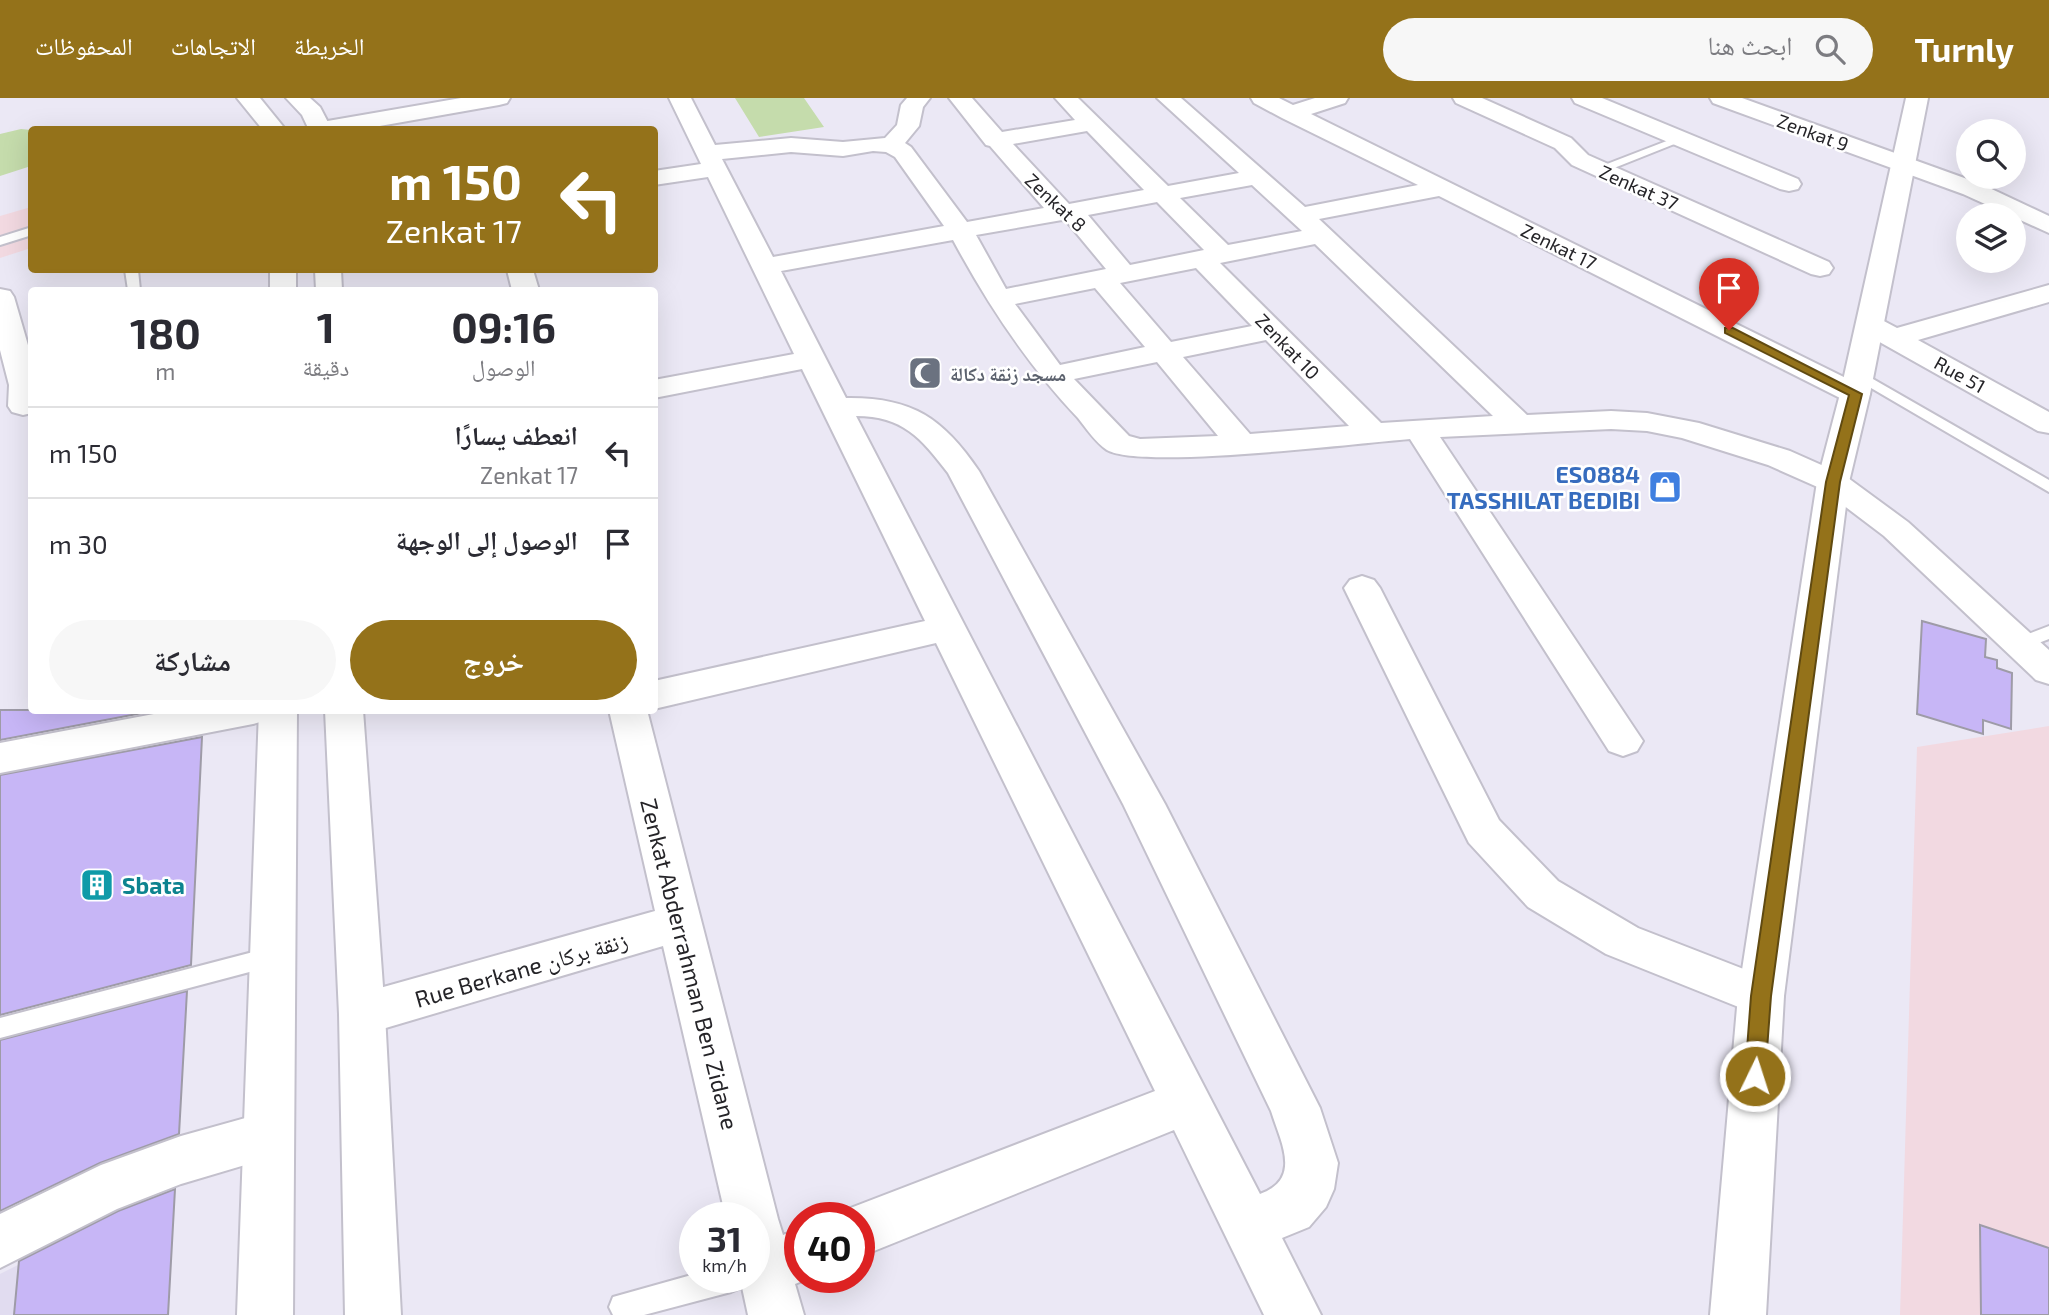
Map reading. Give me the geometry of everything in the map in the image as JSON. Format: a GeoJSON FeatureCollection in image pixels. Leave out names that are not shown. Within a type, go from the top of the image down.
{"type":"FeatureCollection","features":[{"type":"Feature","properties":{"kind":"street"},"geometry":{"type":"LineString","coordinates":[[248,98],[272,126]]}},
{"type":"Feature","properties":{"kind":"street"},"geometry":{"type":"LineString","coordinates":[[297,98],[312,112],[318,126]]}},
{"type":"Feature","properties":{"kind":"street"},"geometry":{"type":"LineString","coordinates":[[680,98],[1293,1315]]}},
{"type":"Feature","properties":{"kind":"street"},"geometry":{"type":"LineString","coordinates":[[891,145],[908,126],[912,105],[919,98]]}},
{"type":"Feature","properties":{"kind":"street","name":"Zenkat 8"},"geometry":{"type":"LineString","coordinates":[[960,98],[994,140],[1056,207],[1076,217],[1112,276],[1165,352],[1242,444]]}},
{"type":"Feature","properties":{"kind":"street","name":"Zenkat 10"},"geometry":{"type":"LineString","coordinates":[[1066,98],[1163,194],[1272,330],[1373,433]]}},
{"type":"Feature","properties":{"kind":"street"},"geometry":{"type":"LineString","coordinates":[[1168,98],[1300,215],[1519,424]]}},
{"type":"Feature","properties":{"kind":"street","name":"Zenkat 17"},"geometry":{"type":"LineString","coordinates":[[1262,98],[1443,188],[1857,384]]}},
{"type":"Feature","properties":{"kind":"street"},"geometry":{"type":"LineString","coordinates":[[1290,113],[1337,98]]}},
{"type":"Feature","properties":{"kind":"street","name":"Zenkat 37"},"geometry":{"type":"LineString","coordinates":[[1464,98],[1563,143],[1580,160],[1819,268]]}},
{"type":"Feature","properties":{"kind":"street"},"geometry":{"type":"LineString","coordinates":[[1583,98],[1789,184]]}},
{"type":"Feature","properties":{"kind":"street","name":"Zenkat 9"},"geometry":{"type":"LineString","coordinates":[[1721,98],[1972,189],[2049,225]]}},
{"type":"Feature","properties":{"kind":"street"},"geometry":{"type":"LineString","coordinates":[[1738,1315],[1761,996],[1833,482],[1857,384],[1882,332],[1917,98]]}},
{"type":"Feature","properties":{"kind":"street"},"geometry":{"type":"LineString","coordinates":[[333,126],[432,104],[487,106]]}},
{"type":"Feature","properties":{"kind":"street"},"geometry":{"type":"LineString","coordinates":[[994,140],[1091,124]]}},
{"type":"Feature","properties":{"kind":"street"},"geometry":{"type":"LineString","coordinates":[[658,177],[712,161],[791,145],[843,149],[873,144],[891,145],[903,152],[960,230],[998,299],[1053,375],[1111,437],[1129,447],[1242,444],[1419,429],[1611,419],[1647,422],[1734,442],[1833,482],[2035,638],[2049,671]]}},
{"type":"Feature","properties":{"kind":"street"},"geometry":{"type":"LineString","coordinates":[[765,266],[1257,177]]}},
{"type":"Feature","properties":{"kind":"street"},"geometry":{"type":"LineString","coordinates":[[1300,215],[1443,188]]}},
{"type":"Feature","properties":{"kind":"street"},"geometry":{"type":"LineString","coordinates":[[998,299],[1320,235]]}},
{"type":"Feature","properties":{"kind":"street"},"geometry":{"type":"LineString","coordinates":[[1882,332],[2049,293]]}},
{"type":"Feature","properties":{"kind":"street"},"geometry":{"type":"LineString","coordinates":[[0,298],[24,384],[18,409]]}},
{"type":"Feature","properties":{"kind":"street"},"geometry":{"type":"LineString","coordinates":[[1053,375],[1272,330]]}},
{"type":"Feature","properties":{"kind":"street","name":"Rue 51"},"geometry":{"type":"LineString","coordinates":[[1882,332],[2048,421]]}},
{"type":"Feature","properties":{"kind":"street"},"geometry":{"type":"LineString","coordinates":[[658,388],[811,359]]}},
{"type":"Feature","properties":{"kind":"street"},"geometry":{"type":"LineString","coordinates":[[836,407],[874,405],[896,410],[936,435],[963,471],[1150,817],[1295,1108],[1312,1163],[1308,1189],[1290,1209],[1248,1226]]}},
{"type":"Feature","properties":{"kind":"street"},"geometry":{"type":"LineString","coordinates":[[1419,429],[1623,741]]}},
{"type":"Feature","properties":{"kind":"street"},"geometry":{"type":"LineString","coordinates":[[1363,588],[1484,831],[1543,894],[1622,941],[1761,996]]}},
{"type":"Feature","properties":{"kind":"street"},"geometry":{"type":"LineString","coordinates":[[658,694],[948,628]]}},
{"type":"Feature","properties":{"kind":"street"},"geometry":{"type":"LineString","coordinates":[[0,758],[232,714]]}},
{"type":"Feature","properties":{"kind":"street"},"geometry":{"type":"LineString","coordinates":[[265,1315],[278,714]]}},
{"type":"Feature","properties":{"kind":"street"},"geometry":{"type":"LineString","coordinates":[[344,714],[362,1014],[373,1315]]}},
{"type":"Feature","properties":{"kind":"street","name":"Zenkat Abderrahman Ben Zidane"},"geometry":{"type":"LineString","coordinates":[[629,714],[748,1202]]}},
{"type":"Feature","properties":{"kind":"street","name":"Rue Berkane زنقة بركان"},"geometry":{"type":"LineString","coordinates":[[362,1014],[680,923]]}},
{"type":"Feature","properties":{"kind":"street"},"geometry":{"type":"LineString","coordinates":[[875,1225],[1186,1102]]}},
{"type":"Feature","properties":{"kind":"street"},"geometry":{"type":"LineString","coordinates":[[0,1242],[113,1186],[181,1160],[267,1136]]}},
{"type":"Feature","properties":{"kind":"lane"},"geometry":{"type":"LineString","coordinates":[[1600,169],[1681,139]]}},
{"type":"Feature","properties":{"kind":"lane"},"geometry":{"type":"LineString","coordinates":[[0,241],[28,232]]}},
{"type":"Feature","properties":{"kind":"lane"},"geometry":{"type":"LineString","coordinates":[[1857,384],[2049,487]]}},
{"type":"Feature","properties":{"kind":"lane"},"geometry":{"type":"LineString","coordinates":[[0,1028],[272,957]]}},
{"type":"Feature","properties":{"kind":"lane"},"geometry":{"type":"LineString","coordinates":[[623,1307],[679,1292]]}},
{"type":"Feature","properties":{"kind":"shaded area"},"geometry":{"type":"Polygon","coordinates":[[[28,208],[28,249],[0,258],[0,216],[28,208]]]}},
{"type":"Feature","properties":{"kind":"shaded area"},"geometry":{"type":"Polygon","coordinates":[[[2049,726],[2049,1315],[1900,1315],[1917,747],[2049,726]]]}},
{"type":"Feature","properties":{"kind":"shaded area"},"geometry":{"type":"Polygon","coordinates":[[[30,1259],[24,1315],[0,1315],[0,1274],[30,1259]]]}},
{"type":"Feature","properties":{"kind":"green space"},"geometry":{"type":"Polygon","coordinates":[[[735,98],[804,98],[824,127],[759,137],[735,98]]]}},
{"type":"Feature","properties":{"kind":"green space"},"geometry":{"type":"Polygon","coordinates":[[[28,130],[28,167],[0,176],[0,134],[28,130]]]}},
{"type":"Feature","properties":{"kind":"building"},"geometry":{"type":"Polygon","coordinates":[[[1922,621],[1986,639],[1985,657],[1997,660],[1997,668],[2012,673],[2011,729],[1983,720],[1983,734],[1917,714],[1922,621]]]}},
{"type":"Feature","properties":{"kind":"building"},"geometry":{"type":"Polygon","coordinates":[[[0,710],[28,710],[28,714],[137,714],[0,740],[0,710]]]}},
{"type":"Feature","properties":{"kind":"building","name":"Sbata"},"geometry":{"type":"Polygon","coordinates":[[[202,737],[191,965],[0,1015],[0,775],[202,737]]]}},
{"type":"Feature","properties":{"kind":"building"},"geometry":{"type":"Polygon","coordinates":[[[187,991],[179,1134],[100,1163],[0,1211],[0,1040],[187,991]]]}},
{"type":"Feature","properties":{"kind":"building"},"geometry":{"type":"Polygon","coordinates":[[[175,1189],[168,1315],[14,1315],[19,1261],[118,1211],[175,1189]]]}},
{"type":"Feature","properties":{"kind":"building"},"geometry":{"type":"Polygon","coordinates":[[[1980,1225],[2049,1248],[2049,1315],[1981,1315],[1980,1225]]]}},
{"type":"Feature","properties":{"kind":"place","name":"مسجد زنقة دكالة"},"geometry":{"type":"Point","coordinates":[925,373]}},
{"type":"Feature","properties":{"kind":"place","name":"ES0884 TASSHILAT BEDIBI"},"geometry":{"type":"Point","coordinates":[1665,487]}},
{"type":"Feature","properties":{"kind":"place","name":"Sbata"},"geometry":{"type":"Point","coordinates":[97,885]}},
{"type":"Feature","properties":{"kind":"route"},"geometry":{"type":"LineString","coordinates":[[1729,330],[1855,394],[1833,482],[1761,996],[1755,1076]]}}]}
